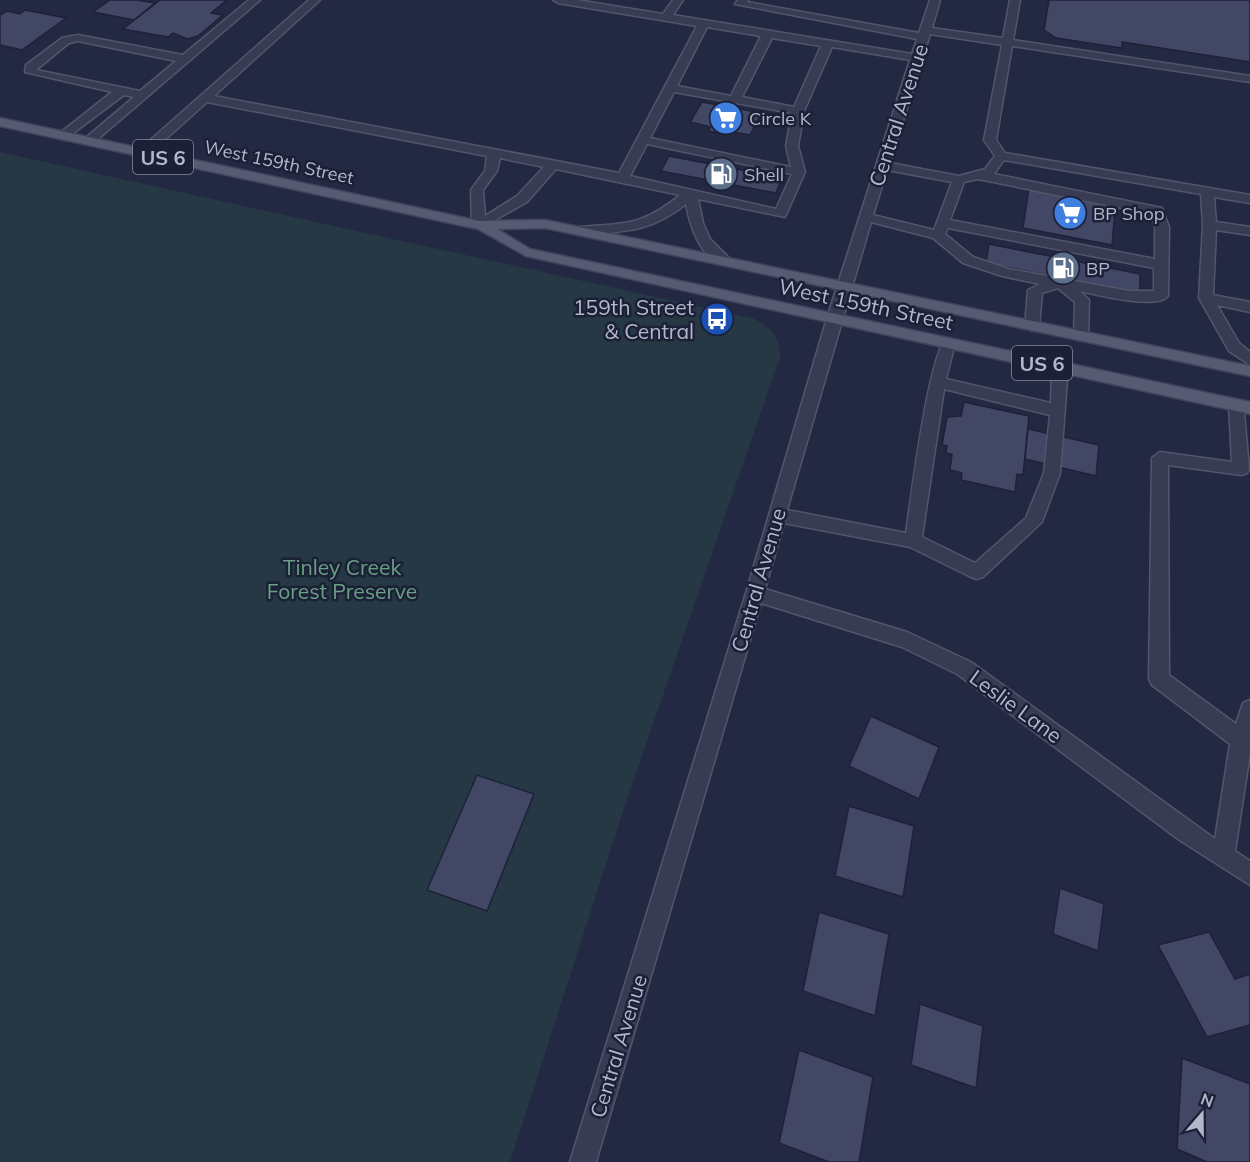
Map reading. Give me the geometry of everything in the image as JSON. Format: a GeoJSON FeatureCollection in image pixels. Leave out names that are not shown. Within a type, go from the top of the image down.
{"type":"FeatureCollection","features":[{"type":"Feature","properties":{"kind":"main road","name":"West 159th Street"},"geometry":{"type":"LineString","coordinates":[[0,122],[479,225],[545,224],[1250,371]]}},
{"type":"Feature","properties":{"kind":"main road","name":"West 159th Street"},"geometry":{"type":"LineString","coordinates":[[479,225],[526,252],[1243,407]]}},
{"type":"Feature","properties":{"kind":"street"},"geometry":{"type":"LineString","coordinates":[[88,141],[255,0]]}},
{"type":"Feature","properties":{"kind":"street"},"geometry":{"type":"LineString","coordinates":[[142,153],[315,0]]}},
{"type":"Feature","properties":{"kind":"street"},"geometry":{"type":"LineString","coordinates":[[558,0],[917,58]]}},
{"type":"Feature","properties":{"kind":"street"},"geometry":{"type":"LineString","coordinates":[[666,17],[678,0]]}},
{"type":"Feature","properties":{"kind":"street"},"geometry":{"type":"LineString","coordinates":[[743,0],[740,4],[1250,79]]}},
{"type":"Feature","properties":{"kind":"street","name":"Central Avenue"},"geometry":{"type":"LineString","coordinates":[[583,1162],[755,593],[834,318],[935,0]]}},
{"type":"Feature","properties":{"kind":"street"},"geometry":{"type":"LineString","coordinates":[[1015,0],[1005,42],[990,140],[1000,156],[1250,199]]}},
{"type":"Feature","properties":{"kind":"street"},"geometry":{"type":"LineString","coordinates":[[623,178],[704,23]]}},
{"type":"Feature","properties":{"kind":"street"},"geometry":{"type":"LineString","coordinates":[[735,100],[768,34]]}},
{"type":"Feature","properties":{"kind":"street"},"geometry":{"type":"LineString","coordinates":[[143,95],[31,72],[30,67],[66,40],[78,38],[185,59]]}},
{"type":"Feature","properties":{"kind":"street"},"geometry":{"type":"LineString","coordinates":[[204,98],[623,178],[780,214],[799,172],[792,146],[798,111],[828,43]]}},
{"type":"Feature","properties":{"kind":"street"},"geometry":{"type":"LineString","coordinates":[[670,88],[798,111]]}},
{"type":"Feature","properties":{"kind":"street"},"geometry":{"type":"LineString","coordinates":[[64,136],[121,91]]}},
{"type":"Feature","properties":{"kind":"street"},"geometry":{"type":"LineString","coordinates":[[643,140],[799,172]]}},
{"type":"Feature","properties":{"kind":"street"},"geometry":{"type":"LineString","coordinates":[[494,154],[491,171],[477,190],[479,225],[522,199],[553,165]]}},
{"type":"Feature","properties":{"kind":"street"},"geometry":{"type":"LineString","coordinates":[[882,165],[959,180],[989,172],[1000,156]]}},
{"type":"Feature","properties":{"kind":"street"},"geometry":{"type":"LineString","coordinates":[[940,229],[968,260],[1007,273],[1129,296],[1161,296],[1162,227],[1157,211],[978,175]]}},
{"type":"Feature","properties":{"kind":"street"},"geometry":{"type":"LineString","coordinates":[[940,229],[959,180]]}},
{"type":"Feature","properties":{"kind":"street"},"geometry":{"type":"LineString","coordinates":[[1207,192],[1210,225],[1206,298],[1234,347],[1250,360]]}},
{"type":"Feature","properties":{"kind":"street"},"geometry":{"type":"LineString","coordinates":[[580,231],[639,226],[666,213],[691,193]]}},
{"type":"Feature","properties":{"kind":"street"},"geometry":{"type":"LineString","coordinates":[[691,193],[694,223],[710,252],[724,261]]}},
{"type":"Feature","properties":{"kind":"street"},"geometry":{"type":"LineString","coordinates":[[866,217],[1162,265]]}},
{"type":"Feature","properties":{"kind":"street"},"geometry":{"type":"LineString","coordinates":[[1210,225],[1250,231]]}},
{"type":"Feature","properties":{"kind":"street"},"geometry":{"type":"LineString","coordinates":[[1032,326],[1035,290],[1058,283]]}},
{"type":"Feature","properties":{"kind":"street"},"geometry":{"type":"LineString","coordinates":[[1058,283],[1082,300],[1081,336]]}},
{"type":"Feature","properties":{"kind":"street"},"geometry":{"type":"LineString","coordinates":[[1206,298],[1250,307]]}},
{"type":"Feature","properties":{"kind":"street"},"geometry":{"type":"LineString","coordinates":[[913,542],[937,382],[948,343]]}},
{"type":"Feature","properties":{"kind":"street"},"geometry":{"type":"LineString","coordinates":[[777,515],[913,542],[977,572],[1033,522],[1052,473],[1060,367]]}},
{"type":"Feature","properties":{"kind":"street"},"geometry":{"type":"LineString","coordinates":[[937,382],[1058,411]]}},
{"type":"Feature","properties":{"kind":"street"},"geometry":{"type":"LineString","coordinates":[[1243,407],[1245,470],[1160,458],[1159,680],[1245,742]]}},
{"type":"Feature","properties":{"kind":"street","name":"Leslie Lane"},"geometry":{"type":"LineString","coordinates":[[755,593],[907,640],[964,668],[1186,832],[1250,874]]}},
{"type":"Feature","properties":{"kind":"street"},"geometry":{"type":"LineString","coordinates":[[1223,856],[1250,709]]}},
{"type":"Feature","properties":{"kind":"green space","name":"Tinley Creek Forest Preserve"},"geometry":{"type":"Polygon","coordinates":[[[0,152],[755,319],[766,326],[777,339],[780,357],[625,805],[510,1162],[0,1162],[0,152]]]}},
{"type":"Feature","properties":{"kind":"building"},"geometry":{"type":"Polygon","coordinates":[[[110,0],[155,3],[134,20],[93,12],[110,0]]]}},
{"type":"Feature","properties":{"kind":"building"},"geometry":{"type":"Polygon","coordinates":[[[160,0],[227,0],[211,13],[223,15],[198,36],[187,39],[173,33],[168,37],[123,29],[160,0]]]}},
{"type":"Feature","properties":{"kind":"building"},"geometry":{"type":"Polygon","coordinates":[[[1049,0],[1250,0],[1250,62],[1122,42],[1122,48],[1056,38],[1044,30],[1049,0]]]}},
{"type":"Feature","properties":{"kind":"building"},"geometry":{"type":"Polygon","coordinates":[[[25,10],[66,18],[22,50],[0,45],[0,15],[7,11],[20,14],[25,10]]]}},
{"type":"Feature","properties":{"kind":"building","name":"Circle K"},"geometry":{"type":"Polygon","coordinates":[[[702,102],[761,113],[750,135],[728,131],[726,134],[708,131],[711,127],[690,122],[702,102]]]}},
{"type":"Feature","properties":{"kind":"building","name":"Shell"},"geometry":{"type":"Polygon","coordinates":[[[669,156],[782,178],[776,193],[661,171],[669,156]]]}},
{"type":"Feature","properties":{"kind":"building","name":"BP Shop"},"geometry":{"type":"Polygon","coordinates":[[[1030,181],[1116,197],[1112,245],[1023,228],[1030,181]]]}},
{"type":"Feature","properties":{"kind":"building","name":"BP"},"geometry":{"type":"Polygon","coordinates":[[[989,244],[1140,274],[1140,294],[986,263],[989,244]]]}},
{"type":"Feature","properties":{"kind":"building"},"geometry":{"type":"Polygon","coordinates":[[[964,402],[1029,416],[1023,475],[1017,474],[1015,492],[961,480],[962,473],[950,470],[952,454],[946,453],[947,446],[942,445],[947,417],[961,416],[964,402]]]}},
{"type":"Feature","properties":{"kind":"building"},"geometry":{"type":"Polygon","coordinates":[[[1028,429],[1099,445],[1096,476],[1025,459],[1028,429]]]}},
{"type":"Feature","properties":{"kind":"building"},"geometry":{"type":"Polygon","coordinates":[[[871,716],[939,747],[919,799],[849,766],[871,716]]]}},
{"type":"Feature","properties":{"kind":"building"},"geometry":{"type":"Polygon","coordinates":[[[477,775],[534,794],[487,911],[427,890],[477,775]]]}},
{"type":"Feature","properties":{"kind":"building"},"geometry":{"type":"Polygon","coordinates":[[[849,806],[914,826],[903,897],[835,876],[849,806]]]}},
{"type":"Feature","properties":{"kind":"building"},"geometry":{"type":"Polygon","coordinates":[[[1060,888],[1104,904],[1098,951],[1053,934],[1060,888]]]}},
{"type":"Feature","properties":{"kind":"building"},"geometry":{"type":"Polygon","coordinates":[[[819,912],[889,934],[875,1016],[803,991],[819,912]]]}},
{"type":"Feature","properties":{"kind":"building"},"geometry":{"type":"Polygon","coordinates":[[[1209,932],[1235,979],[1250,974],[1250,1025],[1207,1037],[1158,945],[1209,932]]]}},
{"type":"Feature","properties":{"kind":"building"},"geometry":{"type":"Polygon","coordinates":[[[920,1004],[983,1026],[976,1088],[911,1065],[920,1004]]]}},
{"type":"Feature","properties":{"kind":"building"},"geometry":{"type":"Polygon","coordinates":[[[799,1050],[873,1077],[859,1162],[829,1162],[779,1143],[799,1050]]]}},
{"type":"Feature","properties":{"kind":"building"},"geometry":{"type":"Polygon","coordinates":[[[1182,1058],[1250,1084],[1250,1162],[1207,1162],[1177,1149],[1182,1058]]]}},
{"type":"Feature","properties":{"kind":"place","name":"Circle K"},"geometry":{"type":"Point","coordinates":[726,118]}},
{"type":"Feature","properties":{"kind":"place","name":"Shell"},"geometry":{"type":"Point","coordinates":[721,174]}},
{"type":"Feature","properties":{"kind":"place","name":"BP Shop"},"geometry":{"type":"Point","coordinates":[1070,213]}},
{"type":"Feature","properties":{"kind":"place","name":"BP"},"geometry":{"type":"Point","coordinates":[1063,268]}},
{"type":"Feature","properties":{"kind":"place","name":"159th Street & Central"},"geometry":{"type":"Point","coordinates":[717,319]}}]}
